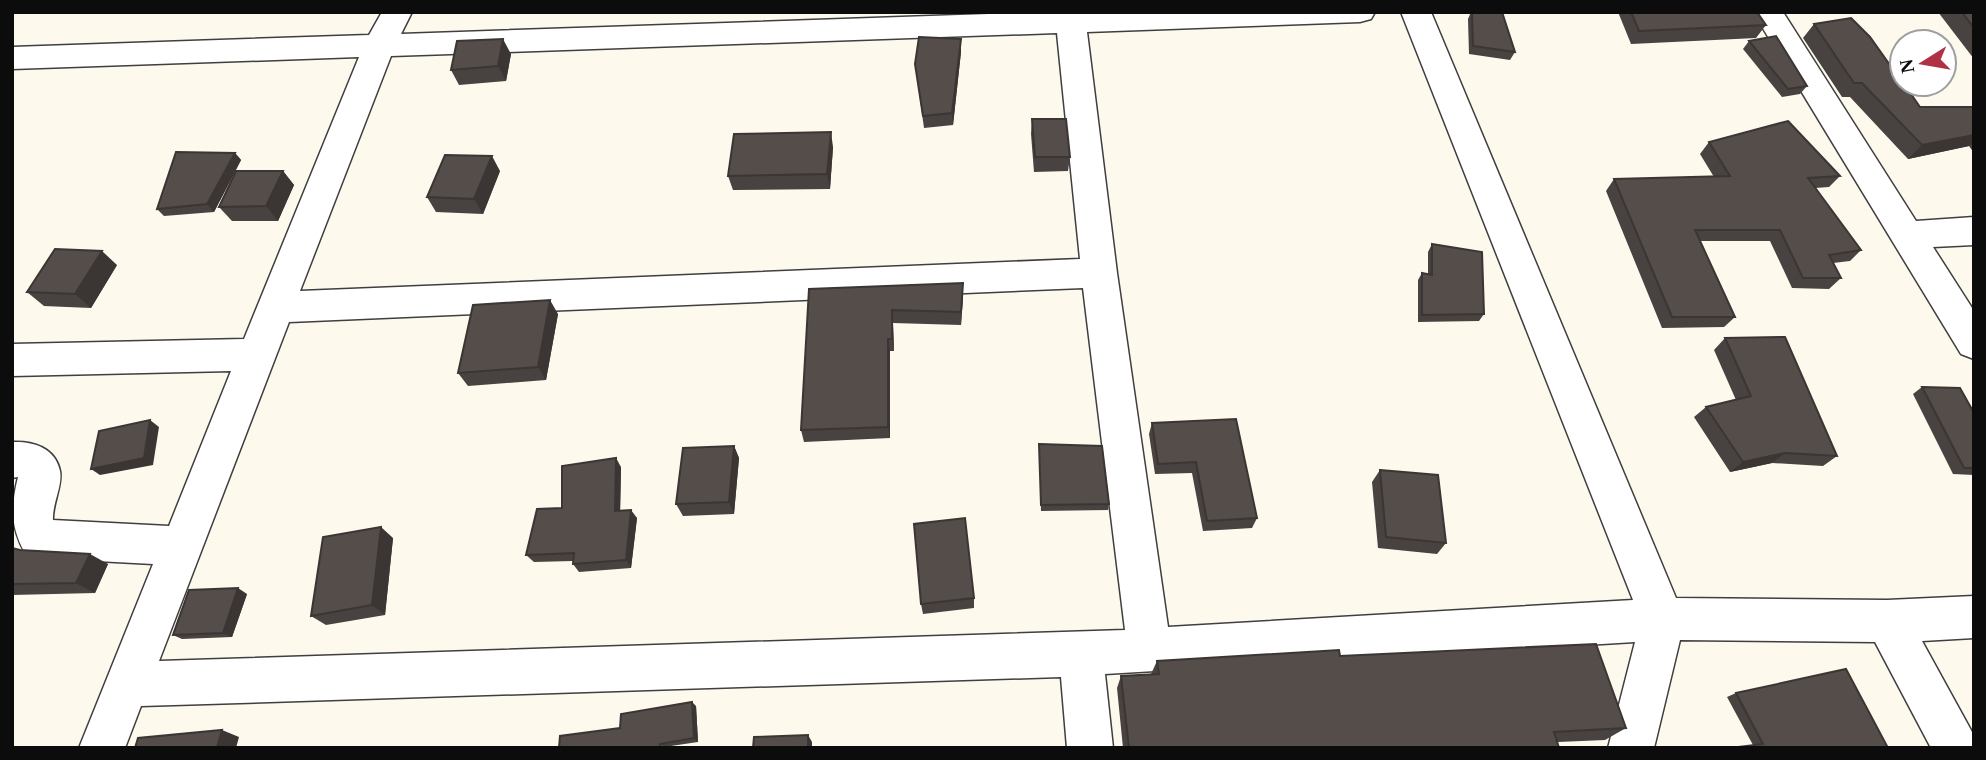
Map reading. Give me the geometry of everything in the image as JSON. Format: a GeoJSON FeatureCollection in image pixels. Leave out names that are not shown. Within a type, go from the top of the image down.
{"type":"FeatureCollection","features":[{"type":"Feature","properties":{"kind":"street"},"geometry":{"type":"LineString","coordinates":[[102,748],[378,48],[397,12]]}},
{"type":"Feature","properties":{"kind":"street"},"geometry":{"type":"LineString","coordinates":[[12,58],[378,48],[1360,12]]}},
{"type":"Feature","properties":{"kind":"street"},"geometry":{"type":"LineString","coordinates":[[1416,12],[1663,619],[1630,748]]}},
{"type":"Feature","properties":{"kind":"street"},"geometry":{"type":"LineString","coordinates":[[1768,12],[1974,343]]}},
{"type":"Feature","properties":{"kind":"street"},"geometry":{"type":"LineString","coordinates":[[1071,23],[1098,273],[1149,648]]}},
{"type":"Feature","properties":{"kind":"street"},"geometry":{"type":"LineString","coordinates":[[1908,234],[1974,231]]}},
{"type":"Feature","properties":{"kind":"street"},"geometry":{"type":"LineString","coordinates":[[278,307],[1098,273]]}},
{"type":"Feature","properties":{"kind":"street"},"geometry":{"type":"LineString","coordinates":[[12,360],[257,355]]}},
{"type":"Feature","properties":{"kind":"street"},"geometry":{"type":"LineString","coordinates":[[12,460],[29,459],[40,472],[31,511],[34,531],[40,539],[181,546]]}},
{"type":"Feature","properties":{"kind":"street"},"geometry":{"type":"LineString","coordinates":[[128,684],[1081,653],[1663,619],[1887,621],[1974,617]]}},
{"type":"Feature","properties":{"kind":"street"},"geometry":{"type":"LineString","coordinates":[[1887,621],[1956,748]]}},
{"type":"Feature","properties":{"kind":"street"},"geometry":{"type":"LineString","coordinates":[[1081,653],[1090,748]]}},
{"type":"Feature","properties":{"kind":"building"},"geometry":{"type":"Polygon","coordinates":[[[1472,12],[1502,12],[1515,52],[1473,46],[1472,12]]]}},
{"type":"Feature","properties":{"kind":"building"},"geometry":{"type":"Polygon","coordinates":[[[1631,12],[1757,12],[1766,25],[1639,31],[1631,12]]]}},
{"type":"Feature","properties":{"kind":"building"},"geometry":{"type":"Polygon","coordinates":[[[1962,12],[1974,12],[1974,28],[1962,12]]]}},
{"type":"Feature","properties":{"kind":"building"},"geometry":{"type":"Polygon","coordinates":[[[1851,18],[1870,37],[1888,62],[1888,98],[1914,98],[1920,107],[1974,107],[1974,135],[1922,145],[1862,83],[1854,83],[1814,24],[1851,18]]]}},
{"type":"Feature","properties":{"kind":"building"},"geometry":{"type":"Polygon","coordinates":[[[1776,36],[1807,86],[1788,89],[1749,41],[1776,36]]]}},
{"type":"Feature","properties":{"kind":"building"},"geometry":{"type":"Polygon","coordinates":[[[919,37],[961,39],[952,113],[923,116],[915,64],[919,37]]]}},
{"type":"Feature","properties":{"kind":"building"},"geometry":{"type":"Polygon","coordinates":[[[503,39],[498,66],[451,70],[457,41],[503,39]]]}},
{"type":"Feature","properties":{"kind":"building"},"geometry":{"type":"Polygon","coordinates":[[[1032,119],[1066,119],[1070,157],[1035,157],[1032,119]]]}},
{"type":"Feature","properties":{"kind":"building"},"geometry":{"type":"Polygon","coordinates":[[[1788,121],[1840,176],[1808,178],[1861,250],[1829,255],[1841,278],[1803,278],[1780,230],[1695,230],[1735,317],[1672,317],[1614,179],[1730,176],[1709,142],[1788,121]]]}},
{"type":"Feature","properties":{"kind":"building"},"geometry":{"type":"Polygon","coordinates":[[[831,132],[827,174],[728,176],[734,134],[831,132]]]}},
{"type":"Feature","properties":{"kind":"building"},"geometry":{"type":"Polygon","coordinates":[[[176,152],[235,153],[207,204],[157,209],[176,152]]]}},
{"type":"Feature","properties":{"kind":"building"},"geometry":{"type":"Polygon","coordinates":[[[445,155],[492,156],[474,199],[427,197],[445,155]]]}},
{"type":"Feature","properties":{"kind":"building"},"geometry":{"type":"Polygon","coordinates":[[[236,171],[283,171],[266,206],[219,207],[236,171]]]}},
{"type":"Feature","properties":{"kind":"building"},"geometry":{"type":"Polygon","coordinates":[[[1432,244],[1482,252],[1484,314],[1422,315],[1422,273],[1432,275],[1432,244]]]}},
{"type":"Feature","properties":{"kind":"building"},"geometry":{"type":"Polygon","coordinates":[[[55,249],[102,251],[75,294],[27,292],[55,249]]]}},
{"type":"Feature","properties":{"kind":"building"},"geometry":{"type":"Polygon","coordinates":[[[963,283],[961,312],[892,310],[892,339],[888,339],[888,427],[801,430],[809,289],[963,283]]]}},
{"type":"Feature","properties":{"kind":"building"},"geometry":{"type":"Polygon","coordinates":[[[550,300],[538,367],[458,373],[473,305],[550,300]]]}},
{"type":"Feature","properties":{"kind":"building"},"geometry":{"type":"Polygon","coordinates":[[[1785,337],[1837,456],[1785,453],[1743,462],[1706,407],[1751,396],[1725,338],[1785,337]]]}},
{"type":"Feature","properties":{"kind":"building"},"geometry":{"type":"Polygon","coordinates":[[[1922,387],[1960,388],[1974,413],[1974,468],[1964,468],[1922,387]]]}},
{"type":"Feature","properties":{"kind":"building"},"geometry":{"type":"Polygon","coordinates":[[[1236,419],[1257,518],[1207,521],[1196,462],[1158,464],[1152,423],[1236,419]]]}},
{"type":"Feature","properties":{"kind":"building"},"geometry":{"type":"Polygon","coordinates":[[[150,420],[144,458],[91,469],[99,431],[150,420]]]}},
{"type":"Feature","properties":{"kind":"building"},"geometry":{"type":"Polygon","coordinates":[[[1039,444],[1102,446],[1109,504],[1041,505],[1039,444]]]}},
{"type":"Feature","properties":{"kind":"building"},"geometry":{"type":"Polygon","coordinates":[[[734,446],[729,502],[676,504],[683,448],[734,446]]]}},
{"type":"Feature","properties":{"kind":"building"},"geometry":{"type":"Polygon","coordinates":[[[616,458],[615,511],[631,510],[626,560],[573,564],[574,553],[526,555],[537,509],[562,508],[562,466],[616,458]]]}},
{"type":"Feature","properties":{"kind":"building"},"geometry":{"type":"Polygon","coordinates":[[[1380,470],[1438,475],[1446,543],[1386,537],[1380,470]]]}},
{"type":"Feature","properties":{"kind":"building"},"geometry":{"type":"Polygon","coordinates":[[[965,518],[974,598],[921,604],[914,524],[965,518]]]}},
{"type":"Feature","properties":{"kind":"building"},"geometry":{"type":"Polygon","coordinates":[[[381,527],[372,605],[311,616],[323,537],[381,527]]]}},
{"type":"Feature","properties":{"kind":"building"},"geometry":{"type":"Polygon","coordinates":[[[12,548],[90,554],[76,583],[12,584],[12,548]]]}},
{"type":"Feature","properties":{"kind":"building"},"geometry":{"type":"Polygon","coordinates":[[[238,588],[223,633],[173,635],[189,590],[238,588]]]}},
{"type":"Feature","properties":{"kind":"building"},"geometry":{"type":"Polygon","coordinates":[[[1596,644],[1626,728],[1554,732],[1559,748],[1129,748],[1121,676],[1159,674],[1157,661],[1339,650],[1340,656],[1596,644]]]}},
{"type":"Feature","properties":{"kind":"building"},"geometry":{"type":"Polygon","coordinates":[[[1846,669],[1888,748],[1730,748],[1763,744],[1736,693],[1846,669]]]}},
{"type":"Feature","properties":{"kind":"building"},"geometry":{"type":"Polygon","coordinates":[[[692,702],[694,738],[660,744],[660,748],[559,748],[560,736],[620,728],[621,714],[692,702]]]}},
{"type":"Feature","properties":{"kind":"building"},"geometry":{"type":"Polygon","coordinates":[[[222,730],[217,748],[135,748],[138,738],[222,730]]]}},
{"type":"Feature","properties":{"kind":"building"},"geometry":{"type":"Polygon","coordinates":[[[808,735],[808,748],[753,748],[754,737],[808,735]]]}}]}
